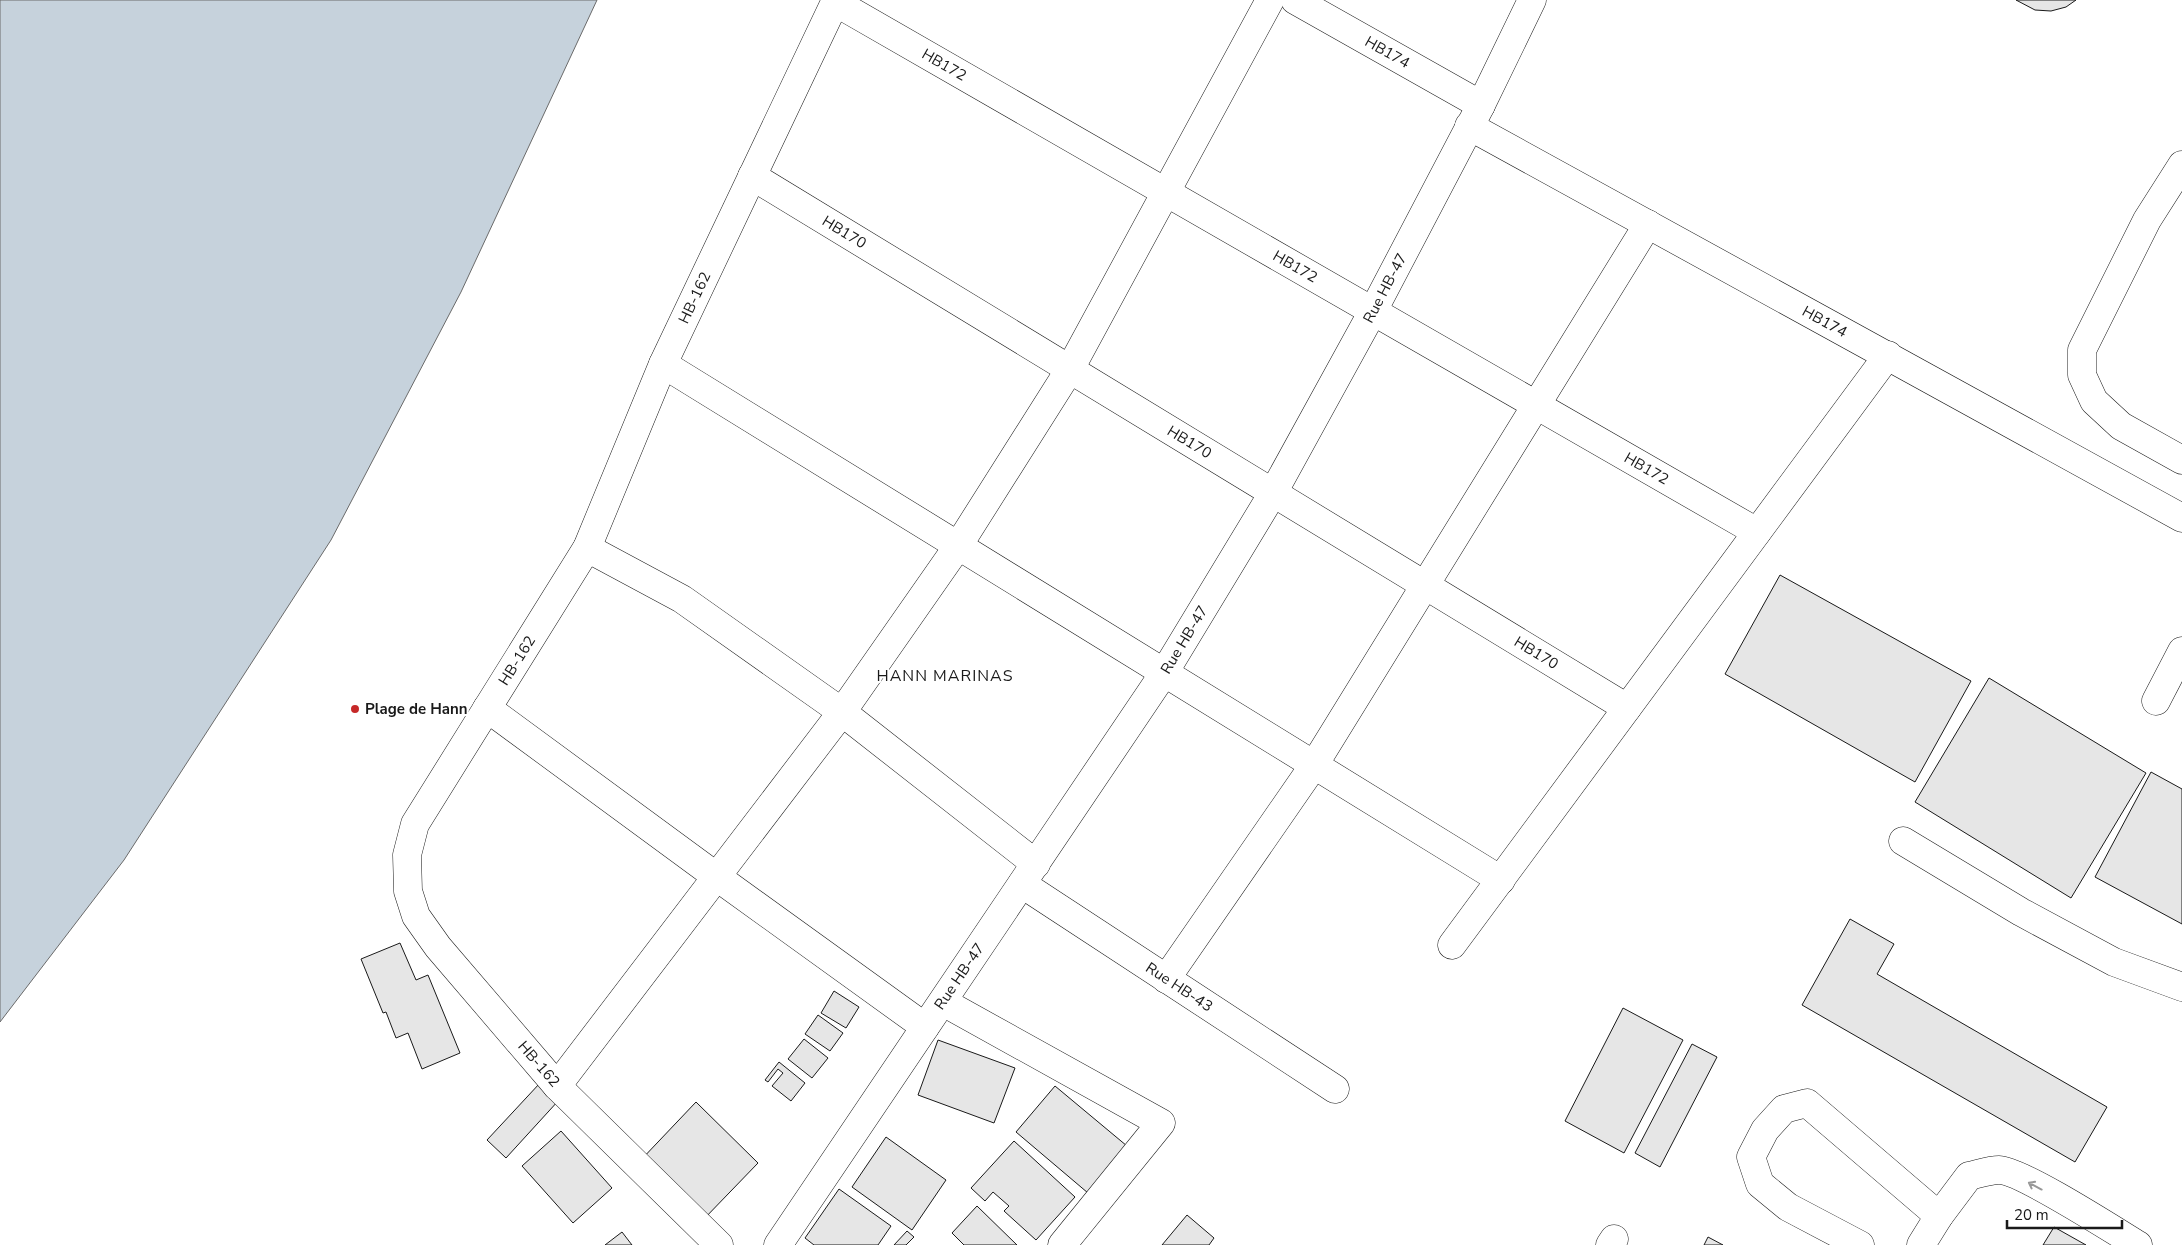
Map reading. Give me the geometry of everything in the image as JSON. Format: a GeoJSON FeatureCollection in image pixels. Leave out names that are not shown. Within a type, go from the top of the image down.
{"type":"FeatureCollection","features":[{"type":"Feature","properties":{"kind":"street"},"geometry":{"type":"LineString","coordinates":[[557,1086],[842,712],[958,546],[1070,369],[1270,0]]}},
{"type":"Feature","properties":{"kind":"street","name":"HB174"},"geometry":{"type":"LineString","coordinates":[[1295,0],[1648,224],[2182,518]]}},
{"type":"Feature","properties":{"kind":"street","name":"Rue HB-47"},"geometry":{"type":"LineString","coordinates":[[778,1245],[1164,672],[1273,493],[1373,312],[1532,0]]}},
{"type":"Feature","properties":{"kind":"street","name":"HB172"},"geometry":{"type":"LineString","coordinates":[[835,1],[1758,532]]}},
{"type":"Feature","properties":{"kind":"street","name":"HB-162"},"geometry":{"type":"LineString","coordinates":[[719,1245],[557,1086],[438,947],[416,916],[408,891],[407,855],[415,824],[587,548],[663,364],[835,1]]}},
{"type":"Feature","properties":{"kind":"street"},"geometry":{"type":"LineString","coordinates":[[2182,165],[2147,220],[2082,350],[2082,375],[2094,401],[2120,426],[2182,460]]}},
{"type":"Feature","properties":{"kind":"street","name":"HB170"},"geometry":{"type":"LineString","coordinates":[[752,176],[1627,708]]}},
{"type":"Feature","properties":{"kind":"street"},"geometry":{"type":"LineString","coordinates":[[1166,979],[1314,765],[1648,224]]}},
{"type":"Feature","properties":{"kind":"street"},"geometry":{"type":"LineString","coordinates":[[1452,945],[1888,356]]}},
{"type":"Feature","properties":{"kind":"street"},"geometry":{"type":"LineString","coordinates":[[663,364],[1500,880]]}},
{"type":"Feature","properties":{"kind":"street","name":"Rue HB-43"},"geometry":{"type":"LineString","coordinates":[[587,548],[682,599],[842,712],[1029,874],[1166,979],[1335,1089]]}},
{"type":"Feature","properties":{"kind":"street"},"geometry":{"type":"LineString","coordinates":[[2156,701],[2182,651]]}},
{"type":"Feature","properties":{"kind":"street"},"geometry":{"type":"LineString","coordinates":[[487,708],[925,1027]]}},
{"type":"Feature","properties":{"kind":"street"},"geometry":{"type":"LineString","coordinates":[[1903,841],[2020,912],[2114,962],[2182,987]]}},
{"type":"Feature","properties":{"kind":"street"},"geometry":{"type":"LineString","coordinates":[[943,1002],[1161,1123],[1062,1245]]}},
{"type":"Feature","properties":{"kind":"street"},"geometry":{"type":"LineString","coordinates":[[1860,1245],[1788,1207],[1760,1184],[1751,1157],[1765,1130],[1784,1109],[1807,1103],[1939,1216]]}},
{"type":"Feature","properties":{"kind":"street"},"geometry":{"type":"LineString","coordinates":[[1921,1245],[1939,1216],[1969,1176],[1999,1170],[2012,1173],[2138,1245]]}},
{"type":"Feature","properties":{"kind":"shaded area"},"geometry":{"type":"Polygon","coordinates":[[[0,0],[597,0],[461,292],[331,540],[124,860],[0,1022],[0,0]]]}},
{"type":"Feature","properties":{"kind":"building"},"geometry":{"type":"Polygon","coordinates":[[[2016,0],[2076,0],[2066,7],[2051,11],[2035,10],[2016,0]]]}},
{"type":"Feature","properties":{"kind":"building"},"geometry":{"type":"Polygon","coordinates":[[[1780,575],[1971,681],[1915,782],[1725,674],[1780,575]]]}},
{"type":"Feature","properties":{"kind":"building"},"geometry":{"type":"Polygon","coordinates":[[[1989,678],[2146,773],[2071,898],[1915,802],[1989,678]]]}},
{"type":"Feature","properties":{"kind":"building"},"geometry":{"type":"Polygon","coordinates":[[[2151,772],[2182,789],[2182,924],[2095,877],[2151,772]]]}},
{"type":"Feature","properties":{"kind":"building"},"geometry":{"type":"Polygon","coordinates":[[[1850,919],[1894,944],[1877,974],[2107,1107],[2075,1162],[1802,1005],[1850,919]]]}},
{"type":"Feature","properties":{"kind":"building"},"geometry":{"type":"Polygon","coordinates":[[[400,943],[416,980],[428,975],[460,1053],[422,1069],[408,1033],[396,1038],[386,1012],[383,1013],[361,959],[400,943]]]}},
{"type":"Feature","properties":{"kind":"building"},"geometry":{"type":"Polygon","coordinates":[[[834,991],[859,1007],[846,1028],[821,1013],[834,991]]]}},
{"type":"Feature","properties":{"kind":"building"},"geometry":{"type":"Polygon","coordinates":[[[1623,1008],[1683,1040],[1624,1153],[1565,1121],[1623,1008]]]}},
{"type":"Feature","properties":{"kind":"building"},"geometry":{"type":"Polygon","coordinates":[[[818,1015],[843,1033],[830,1051],[805,1034],[818,1015]]]}},
{"type":"Feature","properties":{"kind":"building"},"geometry":{"type":"Polygon","coordinates":[[[804,1039],[828,1058],[812,1078],[788,1059],[804,1039]]]}},
{"type":"Feature","properties":{"kind":"building"},"geometry":{"type":"Polygon","coordinates":[[[938,1040],[1015,1068],[994,1123],[918,1095],[938,1040]]]}},
{"type":"Feature","properties":{"kind":"building"},"geometry":{"type":"Polygon","coordinates":[[[1692,1044],[1717,1057],[1660,1167],[1635,1153],[1692,1044]]]}},
{"type":"Feature","properties":{"kind":"building"},"geometry":{"type":"Polygon","coordinates":[[[779,1062],[805,1083],[791,1101],[772,1086],[783,1073],[778,1069],[768,1082],[765,1080],[779,1062]]]}},
{"type":"Feature","properties":{"kind":"building"},"geometry":{"type":"Polygon","coordinates":[[[540,1083],[559,1100],[506,1158],[487,1140],[540,1083]]]}},
{"type":"Feature","properties":{"kind":"building"},"geometry":{"type":"Polygon","coordinates":[[[1055,1086],[1127,1146],[1088,1193],[1016,1132],[1055,1086]]]}},
{"type":"Feature","properties":{"kind":"building"},"geometry":{"type":"Polygon","coordinates":[[[696,1102],[758,1163],[701,1222],[639,1162],[696,1102]]]}},
{"type":"Feature","properties":{"kind":"building"},"geometry":{"type":"Polygon","coordinates":[[[561,1131],[612,1188],[573,1223],[522,1166],[561,1131]]]}},
{"type":"Feature","properties":{"kind":"building"},"geometry":{"type":"Polygon","coordinates":[[[886,1137],[946,1180],[912,1230],[852,1187],[886,1137]]]}},
{"type":"Feature","properties":{"kind":"building"},"geometry":{"type":"Polygon","coordinates":[[[1014,1141],[1075,1197],[1036,1240],[1004,1211],[1009,1206],[993,1192],[985,1201],[971,1188],[1014,1141]]]}},
{"type":"Feature","properties":{"kind":"building"},"geometry":{"type":"Polygon","coordinates":[[[839,1189],[891,1226],[878,1245],[814,1245],[805,1238],[839,1189]]]}},
{"type":"Feature","properties":{"kind":"building"},"geometry":{"type":"Polygon","coordinates":[[[977,1206],[1017,1245],[964,1245],[952,1233],[977,1206]]]}},
{"type":"Feature","properties":{"kind":"building"},"geometry":{"type":"Polygon","coordinates":[[[1187,1215],[1214,1238],[1209,1245],[1162,1245],[1187,1215]]]}},
{"type":"Feature","properties":{"kind":"building"},"geometry":{"type":"Polygon","coordinates":[[[2054,1227],[2086,1245],[2043,1245],[2054,1227]]]}},
{"type":"Feature","properties":{"kind":"building"},"geometry":{"type":"Polygon","coordinates":[[[907,1231],[914,1237],[906,1245],[894,1245],[907,1231]]]}},
{"type":"Feature","properties":{"kind":"building"},"geometry":{"type":"Polygon","coordinates":[[[622,1232],[632,1245],[605,1245],[622,1232]]]}},
{"type":"Feature","properties":{"kind":"building"},"geometry":{"type":"Polygon","coordinates":[[[1708,1237],[1723,1245],[1704,1245],[1708,1237]]]}},
{"type":"Feature","properties":{"kind":"place","name":"Plage de Hann"},"geometry":{"type":"Point","coordinates":[355,709]}},
{"type":"Feature","properties":{"kind":"district","name":"HANN MARINAS"},"geometry":{"type":"Point","coordinates":[945,675]}}]}
